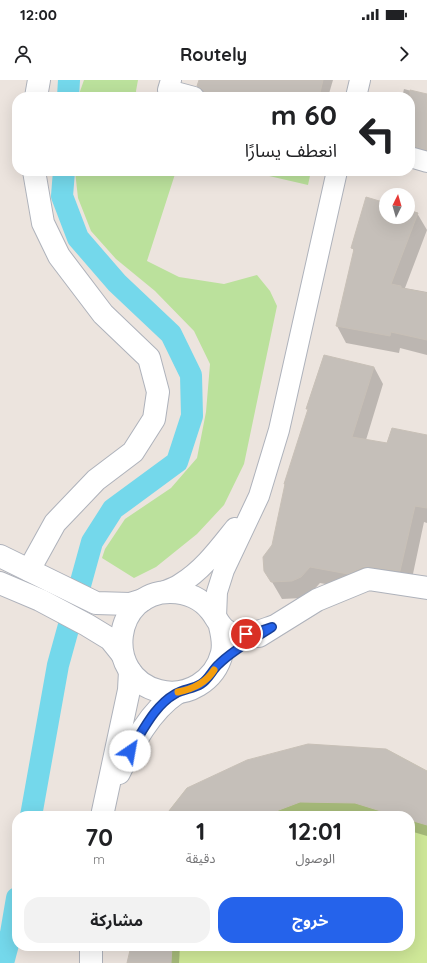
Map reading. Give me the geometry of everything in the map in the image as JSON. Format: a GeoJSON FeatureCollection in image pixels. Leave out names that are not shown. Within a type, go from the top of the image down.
{"type":"FeatureCollection","features":[{"type":"Feature","properties":{"kind":"main road"},"geometry":{"type":"LineString","coordinates":[[37,92],[39,80]]}},
{"type":"Feature","properties":{"kind":"main road"},"geometry":{"type":"LineString","coordinates":[[29,570],[55,523],[96,480],[133,452],[154,419],[158,392],[149,358],[103,314],[59,256],[43,223],[35,176]]}},
{"type":"Feature","properties":{"kind":"main road"},"geometry":{"type":"LineString","coordinates":[[0,556],[96,603],[130,604],[170,592],[188,594],[204,603],[218,622],[228,632],[237,635],[254,633],[272,627]]}},
{"type":"Feature","properties":{"kind":"main road"},"geometry":{"type":"LineString","coordinates":[[218,664],[272,627],[317,600],[368,579],[427,588]]}},
{"type":"Feature","properties":{"kind":"main road"},"geometry":{"type":"LineString","coordinates":[[0,583],[40,600],[110,639],[145,685],[154,690],[177,693]]}},
{"type":"Feature","properties":{"kind":"main road"},"geometry":{"type":"LineString","coordinates":[[103,810],[129,690],[126,662],[121,644],[124,624],[135,607],[152,597]]}},
{"type":"Feature","properties":{"kind":"main road"},"geometry":{"type":"LineString","coordinates":[[103,810],[130,751],[155,712],[165,700],[177,693],[190,690],[201,684],[211,675],[218,664],[222,652],[222,639],[218,622]]}},
{"type":"Feature","properties":{"kind":"main road"},"geometry":{"type":"LineString","coordinates":[[91,951],[91,963]]}},
{"type":"Feature","properties":{"kind":"street"},"geometry":{"type":"LineString","coordinates":[[171,80],[168,90],[175,92]]}},
{"type":"Feature","properties":{"kind":"street"},"geometry":{"type":"LineString","coordinates":[[357,92],[360,80]]}},
{"type":"Feature","properties":{"kind":"street"},"geometry":{"type":"LineString","coordinates":[[415,158],[427,162]]}},
{"type":"Feature","properties":{"kind":"street"},"geometry":{"type":"LineString","coordinates":[[218,622],[218,592],[224,570],[259,496],[279,430],[336,176]]}},
{"type":"Feature","properties":{"kind":"street"},"geometry":{"type":"LineString","coordinates":[[152,597],[179,585],[196,573],[217,551],[259,496]]}},
{"type":"Feature","properties":{"kind":"green space"},"geometry":{"type":"Polygon","coordinates":[[[84,80],[138,80],[136,92],[80,92],[84,80]]]}},
{"type":"Feature","properties":{"kind":"green space"},"geometry":{"type":"Polygon","coordinates":[[[76,176],[174,176],[147,261],[179,277],[224,284],[257,275],[270,291],[277,306],[244,464],[224,505],[197,534],[156,567],[134,578],[102,558],[105,549],[125,519],[171,488],[197,458],[206,412],[210,364],[194,331],[155,291],[116,259],[91,231],[78,198],[76,176]]]}},
{"type":"Feature","properties":{"kind":"green space"},"geometry":{"type":"Polygon","coordinates":[[[269,176],[310,176],[308,185],[269,176]]]}},
{"type":"Feature","properties":{"kind":"green space"},"geometry":{"type":"Polygon","coordinates":[[[386,749],[427,771],[427,963],[128,963],[130,951],[415,951],[415,811],[169,811],[187,788],[386,749]]]}},
{"type":"Feature","properties":{"kind":"building"},"geometry":{"type":"Polygon","coordinates":[[[199,80],[323,80],[320,92],[203,92],[202,89],[197,86],[199,80]]]}},
{"type":"Feature","properties":{"kind":"building"},"geometry":{"type":"Polygon","coordinates":[[[410,90],[427,94],[427,150],[415,147],[415,92],[410,92],[410,90]]]}},
{"type":"Feature","properties":{"kind":"building"},"geometry":{"type":"Polygon","coordinates":[[[366,197],[379,201],[379,224],[414,224],[391,284],[401,286],[401,288],[427,293],[427,340],[391,332],[390,336],[336,326],[354,249],[351,248],[366,197]]]}},
{"type":"Feature","properties":{"kind":"building"},"geometry":{"type":"Polygon","coordinates":[[[415,212],[418,213],[415,221],[415,212]]]}},
{"type":"Feature","properties":{"kind":"building"},"geometry":{"type":"Polygon","coordinates":[[[324,355],[374,367],[352,437],[387,443],[392,428],[427,435],[427,508],[415,506],[400,571],[363,567],[348,574],[310,567],[301,577],[292,581],[271,582],[264,571],[263,557],[272,545],[284,484],[324,355]]]}},
{"type":"Feature","properties":{"kind":"building"},"geometry":{"type":"Polygon","coordinates":[[[308,744],[386,749],[427,771],[427,825],[415,821],[415,811],[381,811],[355,803],[300,802],[276,811],[169,811],[187,788],[247,760],[308,744]]]}},
{"type":"Feature","properties":{"kind":"building"},"geometry":{"type":"Polygon","coordinates":[[[130,951],[172,951],[171,963],[127,963],[130,951]]]}},
{"type":"Feature","properties":{"kind":"waterway"},"geometry":{"type":"LineString","coordinates":[[68,92],[69,80]]}},
{"type":"Feature","properties":{"kind":"waterway"},"geometry":{"type":"LineString","coordinates":[[32,811],[58,665],[92,542],[113,509],[177,462],[192,416],[191,375],[171,334],[117,283],[78,238],[62,196],[64,176]]}},
{"type":"Feature","properties":{"kind":"waterway"},"geometry":{"type":"LineString","coordinates":[[3,963],[12,927]]}},
{"type":"Feature","properties":{"kind":"slow traffic"},"geometry":{"type":"LineString","coordinates":[[178,692],[190,690],[201,684],[211,675],[214,670]]}},
{"type":"Feature","properties":{"kind":"route"},"geometry":{"type":"LineString","coordinates":[[130,751],[155,712],[165,700],[177,693],[190,690],[201,684],[211,675],[218,664],[272,627],[246,634]]}}]}
